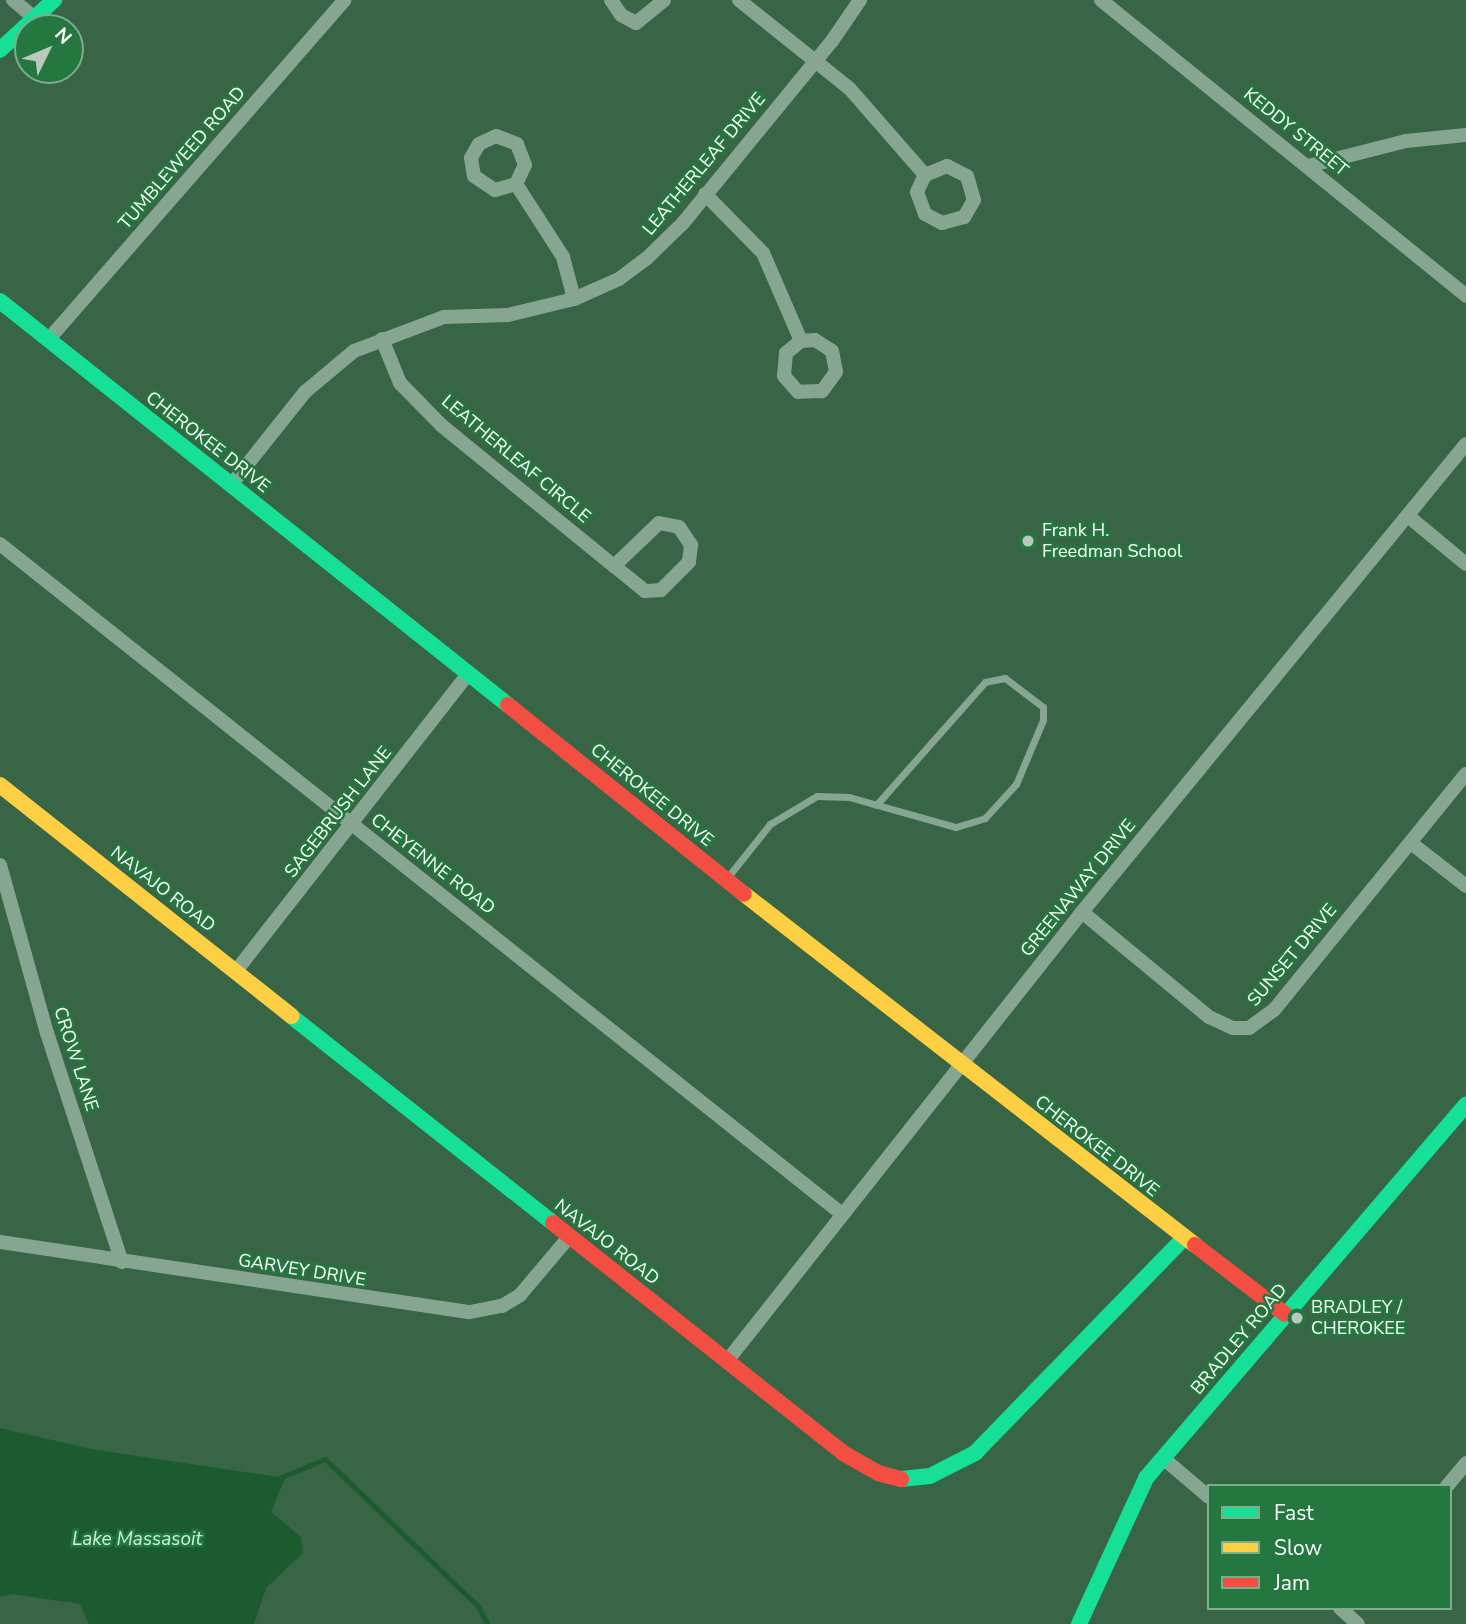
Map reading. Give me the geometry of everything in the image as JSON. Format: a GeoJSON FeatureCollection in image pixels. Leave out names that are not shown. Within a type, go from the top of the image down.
{"type":"FeatureCollection","features":[{"type":"Feature","properties":{"kind":"street"},"geometry":{"type":"LineString","coordinates":[[13,0],[29,14]]}},
{"type":"Feature","properties":{"kind":"street"},"geometry":{"type":"LineString","coordinates":[[37,14],[54,0]]}},
{"type":"Feature","properties":{"kind":"street","name":"TUMBLEWEED ROAD"},"geometry":{"type":"LineString","coordinates":[[48,340],[345,0]]}},
{"type":"Feature","properties":{"kind":"street"},"geometry":{"type":"LineString","coordinates":[[611,0],[621,15],[636,23],[664,0]]}},
{"type":"Feature","properties":{"kind":"street"},"geometry":{"type":"LineString","coordinates":[[739,0],[850,89],[925,175]]}},
{"type":"Feature","properties":{"kind":"street","name":"LEATHERLEAF DRIVE"},"geometry":{"type":"LineString","coordinates":[[231,485],[322,374],[341,359],[382,339],[444,317],[508,315],[574,299],[619,279],[646,259],[705,194],[815,62],[860,0]]}},
{"type":"Feature","properties":{"kind":"street","name":"KEDDY STREET"},"geometry":{"type":"LineString","coordinates":[[1101,0],[1466,296]]}},
{"type":"Feature","properties":{"kind":"street"},"geometry":{"type":"LineString","coordinates":[[0,50],[14,36]]}},
{"type":"Feature","properties":{"kind":"street"},"geometry":{"type":"LineString","coordinates":[[1308,166],[1406,141],[1466,135]]}},
{"type":"Feature","properties":{"kind":"street"},"geometry":{"type":"LineString","coordinates":[[947,166],[967,176],[974,200],[964,217],[947,223],[925,214],[917,198],[925,175],[947,166]]}},
{"type":"Feature","properties":{"kind":"street"},"geometry":{"type":"LineString","coordinates":[[516,184],[564,257],[574,299]]}},
{"type":"Feature","properties":{"kind":"street"},"geometry":{"type":"LineString","coordinates":[[705,194],[763,253],[801,341]]}},
{"type":"Feature","properties":{"kind":"street","name":"CHEROKEE DRIVE"},"geometry":{"type":"LineString","coordinates":[[0,301],[961,1066],[1285,1314]]}},
{"type":"Feature","properties":{"kind":"street","name":"LEATHERLEAF CIRCLE"},"geometry":{"type":"LineString","coordinates":[[382,339],[400,383],[441,425],[614,566],[645,591],[661,590],[689,562],[691,545],[679,527],[659,523],[614,566]]}},
{"type":"Feature","properties":{"kind":"street","name":"GREENAWAY DRIVE"},"geometry":{"type":"LineString","coordinates":[[727,1362],[1082,912],[1466,444]]}},
{"type":"Feature","properties":{"kind":"street"},"geometry":{"type":"LineString","coordinates":[[1408,516],[1466,564]]}},
{"type":"Feature","properties":{"kind":"street","name":"CHEYENNE ROAD"},"geometry":{"type":"LineString","coordinates":[[0,544],[842,1214]]}},
{"type":"Feature","properties":{"kind":"street","name":"SAGEBRUSH LANE"},"geometry":{"type":"LineString","coordinates":[[236,971],[354,825],[468,674]]}},
{"type":"Feature","properties":{"kind":"street","name":"SUNSET DRIVE"},"geometry":{"type":"LineString","coordinates":[[1082,912],[1209,1017],[1244,1030],[1274,1010],[1466,774]]}},
{"type":"Feature","properties":{"kind":"street","name":"NAVAJO ROAD"},"geometry":{"type":"LineString","coordinates":[[0,785],[727,1362],[866,1468],[894,1478],[930,1476],[975,1453],[1184,1238]]}},
{"type":"Feature","properties":{"kind":"street"},"geometry":{"type":"LineString","coordinates":[[1411,843],[1466,886]]}},
{"type":"Feature","properties":{"kind":"street","name":"CROW LANE"},"geometry":{"type":"LineString","coordinates":[[0,865],[47,1033],[122,1262]]}},
{"type":"Feature","properties":{"kind":"street","name":"BRADLEY ROAD"},"geometry":{"type":"LineString","coordinates":[[1079,1624],[1146,1478],[1466,1104]]}},
{"type":"Feature","properties":{"kind":"street","name":"GARVEY DRIVE"},"geometry":{"type":"LineString","coordinates":[[0,1242],[443,1310],[482,1312],[520,1295],[569,1237]]}},
{"type":"Feature","properties":{"kind":"street"},"geometry":{"type":"LineString","coordinates":[[1163,1458],[1207,1495]]}},
{"type":"Feature","properties":{"kind":"street"},"geometry":{"type":"LineString","coordinates":[[1449,1484],[1466,1463]]}},
{"type":"Feature","properties":{"kind":"street"},"geometry":{"type":"LineString","coordinates":[[1342,1610],[1358,1624]]}},
{"type":"Feature","properties":{"kind":"lane"},"geometry":{"type":"LineString","coordinates":[[726,879],[770,824],[803,801],[833,794],[956,827],[985,818],[1016,784],[1043,720],[1043,707],[1005,678],[985,682],[876,805]]}},
{"type":"Feature","properties":{"kind":"water","name":"Lake Massasoit"},"geometry":{"type":"Polygon","coordinates":[[[0,1428],[91,1449],[285,1478],[271,1512],[301,1537],[303,1553],[266,1588],[254,1624],[89,1624],[80,1604],[13,1594],[0,1597],[0,1428]]]}},
{"type":"Feature","properties":{"kind":"waterway"},"geometry":{"type":"LineString","coordinates":[[277,1479],[325,1459],[478,1606],[487,1624]]}},
{"type":"Feature","properties":{"kind":"traffic: fast"},"geometry":{"type":"LineString","coordinates":[[0,50],[54,0]]}},
{"type":"Feature","properties":{"kind":"traffic: fast"},"geometry":{"type":"LineString","coordinates":[[0,301],[508,705]]}},
{"type":"Feature","properties":{"kind":"traffic: fast"},"geometry":{"type":"LineString","coordinates":[[291,1016],[553,1223]]}},
{"type":"Feature","properties":{"kind":"traffic: fast"},"geometry":{"type":"LineString","coordinates":[[1079,1624],[1146,1478],[1466,1104]]}},
{"type":"Feature","properties":{"kind":"traffic: fast"},"geometry":{"type":"LineString","coordinates":[[901,1479],[930,1476],[975,1453],[1184,1238]]}},
{"type":"Feature","properties":{"kind":"traffic: slow"},"geometry":{"type":"LineString","coordinates":[[0,785],[291,1016]]}},
{"type":"Feature","properties":{"kind":"traffic: slow"},"geometry":{"type":"LineString","coordinates":[[744,894],[1195,1245]]}},
{"type":"Feature","properties":{"kind":"traffic: jam"},"geometry":{"type":"LineString","coordinates":[[508,705],[744,894]]}},
{"type":"Feature","properties":{"kind":"traffic: jam"},"geometry":{"type":"LineString","coordinates":[[553,1223],[843,1453],[878,1473],[901,1479]]}},
{"type":"Feature","properties":{"kind":"traffic: jam"},"geometry":{"type":"LineString","coordinates":[[1195,1245],[1285,1314]]}},
{"type":"Feature","properties":{"kind":"place","name":"Frank H. Freedman School"},"geometry":{"type":"Point","coordinates":[1028,541]}},
{"type":"Feature","properties":{"kind":"place","name":"BRADLEY / CHEROKEE"},"geometry":{"type":"Point","coordinates":[1297,1318]}}]}
